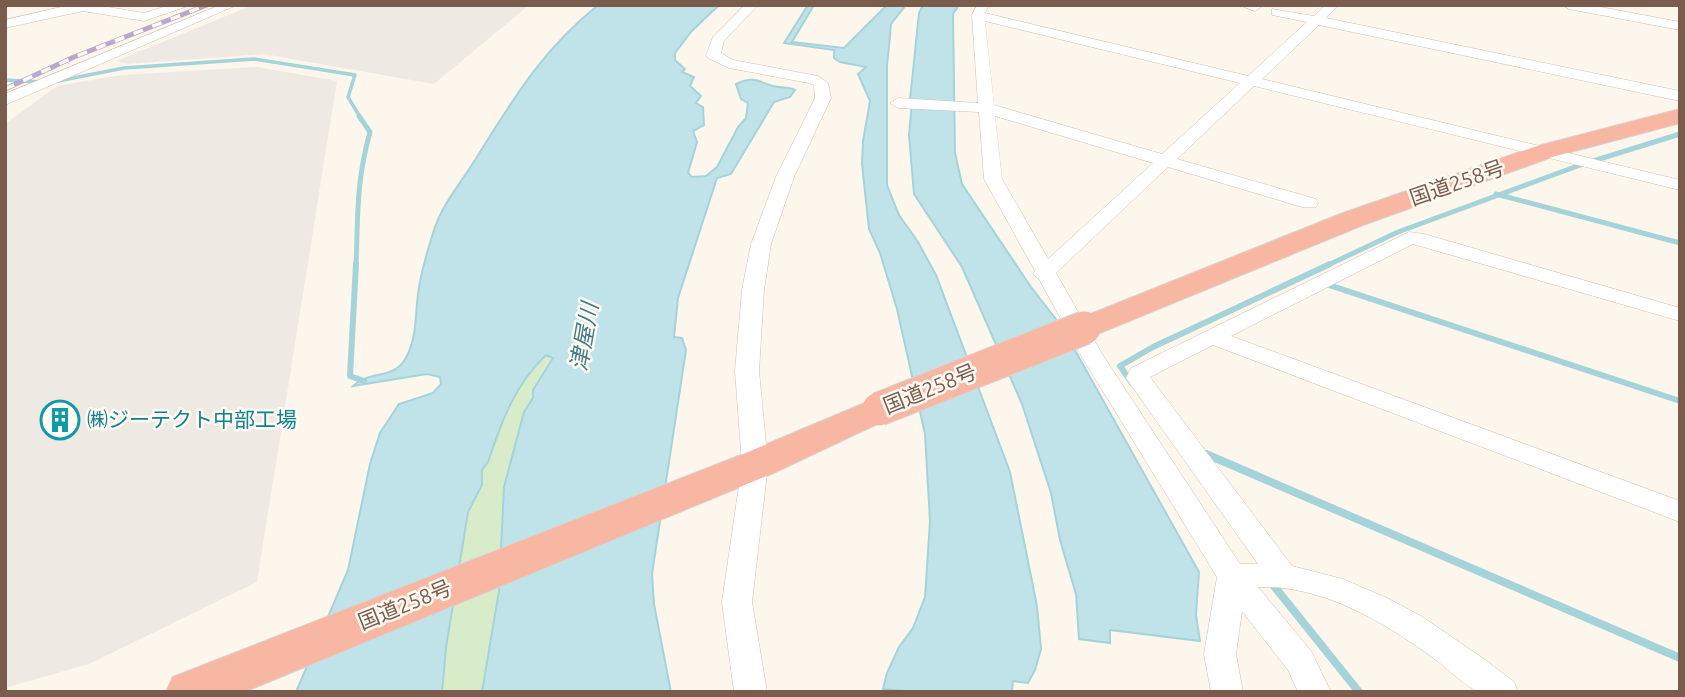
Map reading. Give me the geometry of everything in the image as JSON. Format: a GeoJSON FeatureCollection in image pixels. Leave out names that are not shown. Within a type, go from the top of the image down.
{"type":"FeatureCollection","features":[{"type":"Feature","properties":{"kind":"highway","name":"国道258号"},"geometry":{"type":"LineString","coordinates":[[191,691],[755,465],[879,409],[1353,219],[1543,152],[1680,116]]}},
{"type":"Feature","properties":{"kind":"street"},"geometry":{"type":"LineString","coordinates":[[5,24],[82,6],[144,17],[185,5]]}},
{"type":"Feature","properties":{"kind":"street"},"geometry":{"type":"LineString","coordinates":[[5,100],[232,5]]}},
{"type":"Feature","properties":{"kind":"street"},"geometry":{"type":"LineString","coordinates":[[751,692],[737,602],[755,465],[747,371],[752,290],[761,244],[785,177],[823,98],[821,83],[813,79],[729,64],[713,55],[718,40],[752,5]]}},
{"type":"Feature","properties":{"kind":"street"},"geometry":{"type":"LineString","coordinates":[[1044,274],[1333,5]]}},
{"type":"Feature","properties":{"kind":"street"},"geometry":{"type":"LineString","coordinates":[[1569,5],[1680,26]]}},
{"type":"Feature","properties":{"kind":"street"},"geometry":{"type":"LineString","coordinates":[[1502,692],[1443,646],[1357,595],[1260,575],[1044,274],[993,179],[977,107],[980,10],[1252,81],[1680,186]]}},
{"type":"Feature","properties":{"kind":"street"},"geometry":{"type":"LineString","coordinates":[[1277,12],[1680,96]]}},
{"type":"Feature","properties":{"kind":"street"},"geometry":{"type":"LineString","coordinates":[[898,103],[977,107],[1309,203]]}},
{"type":"Feature","properties":{"kind":"street"},"geometry":{"type":"LineString","coordinates":[[1315,692],[1260,575],[1138,378],[1139,373],[1409,238],[1417,237],[1680,315]]}},
{"type":"Feature","properties":{"kind":"street"},"geometry":{"type":"LineString","coordinates":[[1211,337],[1680,512]]}},
{"type":"Feature","properties":{"kind":"street"},"geometry":{"type":"LineString","coordinates":[[1227,692],[1220,654],[1260,575]]}},
{"type":"Feature","properties":{"kind":"shaded area"},"geometry":{"type":"Polygon","coordinates":[[[253,5],[529,5],[434,84],[264,54],[128,64],[116,61],[253,5]]]}},
{"type":"Feature","properties":{"kind":"shaded area"},"geometry":{"type":"Polygon","coordinates":[[[257,67],[337,81],[257,582],[89,664],[5,688],[5,124],[57,86],[121,75],[257,67]]]}},
{"type":"Feature","properties":{"kind":"green space"},"geometry":{"type":"Polygon","coordinates":[[[546,355],[554,358],[533,390],[533,398],[524,412],[504,487],[499,591],[482,692],[442,692],[446,648],[468,512],[482,486],[482,470],[488,462],[510,405],[526,378],[546,355]]]}},
{"type":"Feature","properties":{"kind":"water","name":"津屋川"},"geometry":{"type":"Polygon","coordinates":[[[598,5],[719,5],[691,32],[675,53],[675,60],[685,69],[682,72],[694,77],[690,86],[701,96],[696,103],[703,107],[704,125],[693,131],[697,142],[688,173],[692,177],[706,176],[717,167],[738,127],[746,118],[748,103],[741,99],[736,84],[754,80],[795,90],[790,97],[774,102],[731,174],[717,178],[678,298],[674,337],[682,338],[686,350],[652,574],[654,604],[671,692],[482,692],[499,591],[504,487],[524,412],[533,398],[533,390],[553,358],[546,355],[526,378],[510,405],[488,462],[482,470],[482,485],[468,512],[446,648],[442,692],[296,692],[348,570],[370,464],[380,433],[399,404],[433,393],[441,384],[440,377],[427,374],[353,386],[366,378],[387,373],[404,361],[413,337],[425,260],[442,210],[528,78],[559,41],[598,5]]]}},
{"type":"Feature","properties":{"kind":"water"},"geometry":{"type":"Polygon","coordinates":[[[808,5],[814,5],[792,42],[844,48],[887,5],[906,5],[891,24],[887,66],[887,185],[899,215],[936,275],[1010,472],[1037,606],[1041,649],[1028,683],[1013,681],[1012,692],[916,692],[883,689],[887,673],[899,647],[913,628],[925,597],[930,521],[925,434],[897,309],[880,253],[869,229],[862,164],[870,101],[858,74],[866,67],[840,62],[834,58],[834,50],[784,43],[808,5]]]}},
{"type":"Feature","properties":{"kind":"water"},"geometry":{"type":"Polygon","coordinates":[[[923,5],[959,5],[953,14],[955,153],[962,184],[1031,287],[1062,327],[1199,572],[1196,615],[1200,641],[1110,630],[1110,643],[1079,639],[1076,594],[1060,540],[1051,493],[1022,404],[962,267],[914,194],[909,135],[910,100],[919,13],[923,5]]]}},
{"type":"Feature","properties":{"kind":"waterway"},"geometry":{"type":"LineString","coordinates":[[53,82],[124,68],[254,59],[355,75],[348,97],[360,117]]}},
{"type":"Feature","properties":{"kind":"waterway"},"geometry":{"type":"LineString","coordinates":[[5,80],[42,82]]}},
{"type":"Feature","properties":{"kind":"waterway"},"geometry":{"type":"LineString","coordinates":[[356,266],[360,183],[370,132],[359,116]]}},
{"type":"Feature","properties":{"kind":"waterway"},"geometry":{"type":"LineString","coordinates":[[1593,161],[1680,134]]}},
{"type":"Feature","properties":{"kind":"waterway"},"geometry":{"type":"LineString","coordinates":[[1499,195],[1583,164]]}},
{"type":"Feature","properties":{"kind":"waterway"},"geometry":{"type":"LineString","coordinates":[[1326,266],[1398,232],[1499,195]]}},
{"type":"Feature","properties":{"kind":"waterway"},"geometry":{"type":"LineString","coordinates":[[1499,195],[1680,243]]}},
{"type":"Feature","properties":{"kind":"waterway"},"geometry":{"type":"LineString","coordinates":[[356,264],[350,376],[364,381]]}},
{"type":"Feature","properties":{"kind":"waterway"},"geometry":{"type":"LineString","coordinates":[[1132,383],[1120,366],[1153,347],[1330,264]]}},
{"type":"Feature","properties":{"kind":"waterway"},"geometry":{"type":"LineString","coordinates":[[1326,284],[1680,401]]}},
{"type":"Feature","properties":{"kind":"waterway"},"geometry":{"type":"LineString","coordinates":[[1202,452],[1206,454]]}},
{"type":"Feature","properties":{"kind":"waterway"},"geometry":{"type":"LineString","coordinates":[[1206,454],[1680,658]]}},
{"type":"Feature","properties":{"kind":"waterway"},"geometry":{"type":"LineString","coordinates":[[1206,454],[1210,456]]}},
{"type":"Feature","properties":{"kind":"waterway"},"geometry":{"type":"LineString","coordinates":[[1270,581],[1359,692]]}},
{"type":"Feature","properties":{"kind":"railway"},"geometry":{"type":"LineString","coordinates":[[5,89],[74,57],[207,5]]}},
{"type":"Feature","properties":{"kind":"place","name":"㈱ジーテクト中部工場"},"geometry":{"type":"Point","coordinates":[60,420]}}]}
